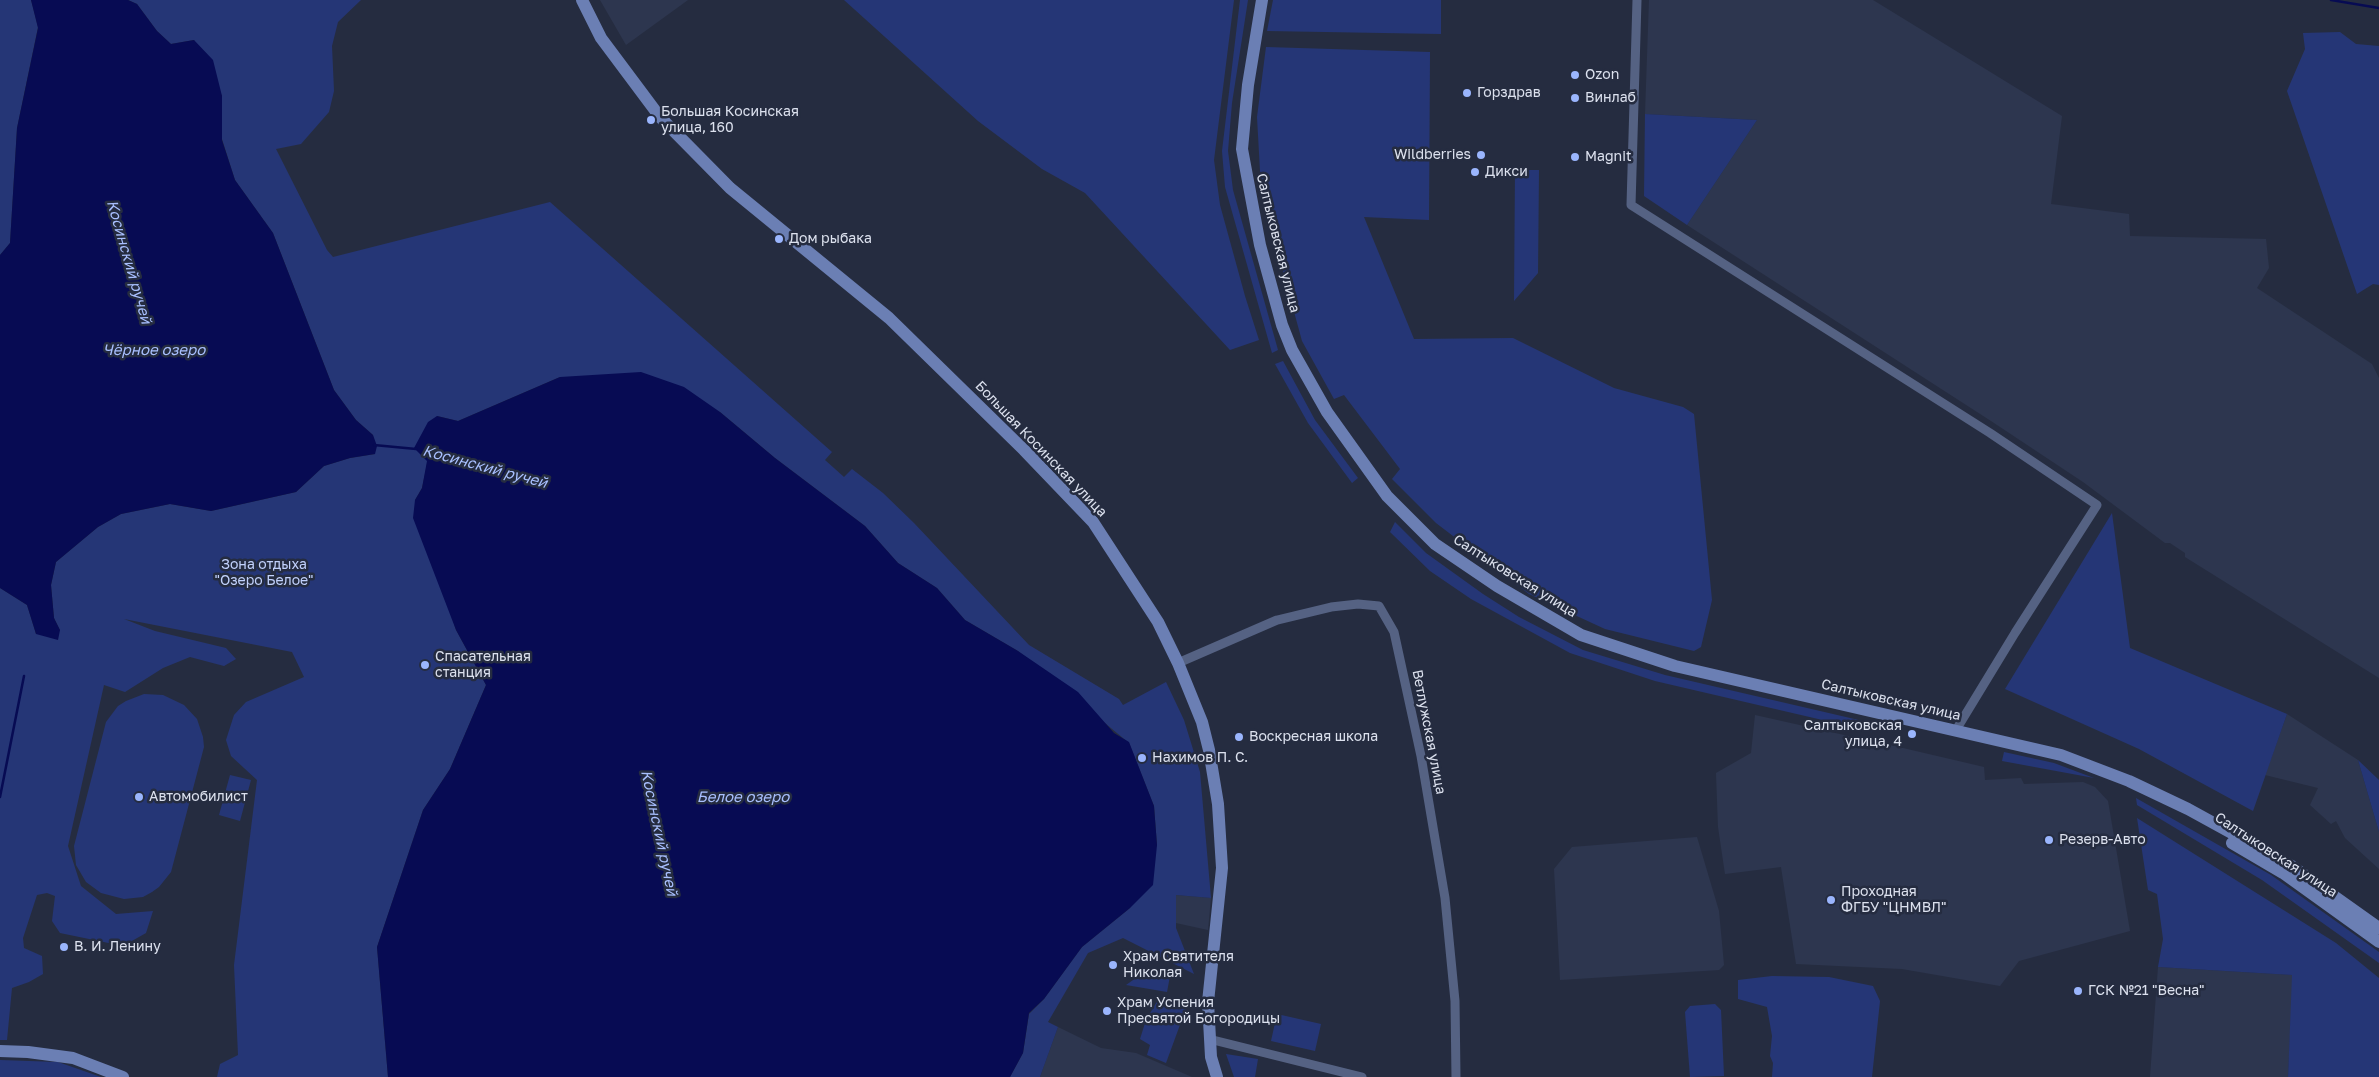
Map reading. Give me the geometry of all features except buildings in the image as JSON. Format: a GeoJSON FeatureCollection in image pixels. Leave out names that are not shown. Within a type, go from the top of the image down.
{"type":"FeatureCollection","features":[{"type":"Feature","properties":{"kind":"main road","name":"Большая Косинская улица"},"geometry":{"type":"LineString","coordinates":[[582,0],[601,38],[660,117],[730,188],[889,318],[1024,450],[1093,522],[1158,622],[1178,662],[1202,722],[1209,750],[1221,832],[1222,868],[1208,1002],[1209,1039],[1213,1066],[1217,1077]]}},
{"type":"Feature","properties":{"kind":"main road","name":"Салтыковская улица"},"geometry":{"type":"LineString","coordinates":[[1262,0],[1248,86],[1242,149],[1250,198],[1266,272],[1292,350],[1328,412],[1397,508],[1435,544],[1497,586],[1581,635],[1675,666],[2061,755],[2129,781],[2188,809],[2290,866],[2379,928]]}},
{"type":"Feature","properties":{"kind":"main road","name":"Салтыковская улица"},"geometry":{"type":"LineString","coordinates":[[2129,781],[2283,873],[2379,942]]}},
{"type":"Feature","properties":{"kind":"main road"},"geometry":{"type":"LineString","coordinates":[[0,1052],[28,1052],[72,1058],[123,1077]]}},
{"type":"Feature","properties":{"kind":"street"},"geometry":{"type":"LineString","coordinates":[[1637,0],[1631,205],[1990,433],[2098,505],[2014,633],[1956,730]]}},
{"type":"Feature","properties":{"kind":"street","name":"Ветлужская улица"},"geometry":{"type":"LineString","coordinates":[[1178,662],[1277,620],[1331,607],[1358,604],[1379,606],[1394,632],[1421,756],[1445,898],[1455,1001],[1456,1077]]}},
{"type":"Feature","properties":{"kind":"street"},"geometry":{"type":"LineString","coordinates":[[1209,1039],[1362,1077]]}},
{"type":"Feature","properties":{"kind":"shaded area"},"geometry":{"type":"Polygon","coordinates":[[[600,0],[688,0],[626,45],[600,0]]]}},
{"type":"Feature","properties":{"kind":"shaded area"},"geometry":{"type":"Polygon","coordinates":[[[1649,0],[1873,0],[2062,116],[2051,204],[2129,214],[2130,236],[2266,239],[2269,268],[2257,288],[2372,364],[2379,378],[2379,678],[2185,557],[2185,553],[2170,543],[2165,543],[2083,482],[1687,225],[1757,120],[1645,114],[1649,0]]]}},
{"type":"Feature","properties":{"kind":"shaded area"},"geometry":{"type":"Polygon","coordinates":[[[2287,714],[2358,760],[2379,832],[2379,869],[2345,838],[2336,821],[2331,824],[2310,805],[2318,788],[2265,775],[2287,714]]]}},
{"type":"Feature","properties":{"kind":"shaded area"},"geometry":{"type":"Polygon","coordinates":[[[1755,715],[1853,737],[1851,746],[1870,750],[1873,741],[1984,767],[1985,780],[2021,778],[2024,784],[2083,782],[2095,787],[2108,801],[2130,931],[2019,961],[2000,986],[1902,969],[1796,964],[1781,867],[1725,874],[1718,827],[1716,773],[1751,753],[1755,715]]]}},
{"type":"Feature","properties":{"kind":"shaded area"},"geometry":{"type":"Polygon","coordinates":[[[1697,837],[1719,911],[1724,965],[1719,970],[1560,980],[1554,869],[1572,847],[1697,837]]]}},
{"type":"Feature","properties":{"kind":"shaded area"},"geometry":{"type":"Polygon","coordinates":[[[1176,895],[1211,898],[1208,930],[1176,923],[1176,895]]]}},
{"type":"Feature","properties":{"kind":"shaded area"},"geometry":{"type":"Polygon","coordinates":[[[2158,967],[2293,975],[2288,1077],[2150,1077],[2158,967]]]}},
{"type":"Feature","properties":{"kind":"shaded area"},"geometry":{"type":"Polygon","coordinates":[[[1058,1027],[1101,1048],[1136,1053],[1192,1077],[1040,1077],[1058,1027]]]}},
{"type":"Feature","properties":{"kind":"green space"},"geometry":{"type":"Polygon","coordinates":[[[0,0],[31,0],[38,27],[17,128],[10,243],[0,255],[0,0]]]}},
{"type":"Feature","properties":{"kind":"green space","name":"Зона отдыха \"Озеро Белое\""},"geometry":{"type":"Polygon","coordinates":[[[128,0],[361,0],[338,22],[332,46],[334,91],[329,112],[301,144],[276,149],[327,250],[333,257],[550,202],[832,452],[825,460],[844,477],[852,469],[883,493],[914,523],[1029,645],[1119,699],[1123,705],[1166,682],[1184,720],[1200,772],[1211,898],[1176,895],[1176,928],[1194,974],[1123,938],[1088,953],[1048,1022],[1058,1027],[1040,1077],[1010,1077],[1023,1053],[1029,1014],[1044,999],[1082,947],[1130,908],[1157,845],[1154,806],[1129,743],[1018,651],[965,620],[937,588],[898,563],[865,526],[775,458],[720,412],[560,377],[458,421],[437,416],[422,488],[415,500],[456,630],[486,685],[450,769],[423,810],[377,947],[388,1077],[217,1077],[220,1064],[238,1055],[234,965],[257,780],[231,756],[226,740],[234,715],[246,702],[304,677],[292,652],[124,619],[155,631],[226,648],[236,659],[224,666],[190,657],[163,668],[125,692],[104,685],[68,846],[81,886],[116,914],[153,911],[146,933],[123,946],[60,933],[52,921],[55,896],[47,893],[37,895],[23,938],[24,948],[42,956],[43,974],[29,982],[12,988],[7,1040],[0,1040],[0,588],[27,605],[36,634],[60,630],[54,618],[51,585],[56,562],[98,527],[121,514],[170,504],[211,511],[296,492],[324,466],[350,458],[375,454],[373,435],[356,420],[334,390],[273,233],[235,180],[222,139],[222,96],[194,40],[171,44],[157,31],[137,4],[128,0]]]}},
{"type":"Feature","properties":{"kind":"green space"},"geometry":{"type":"Polygon","coordinates":[[[844,0],[1234,0],[1214,160],[1220,205],[1259,340],[1230,350],[1085,193],[1042,169],[978,121],[844,0]]]}},
{"type":"Feature","properties":{"kind":"green space"},"geometry":{"type":"Polygon","coordinates":[[[1240,0],[1248,0],[1232,103],[1228,151],[1233,190],[1278,350],[1272,353],[1225,187],[1222,151],[1240,0]]]}},
{"type":"Feature","properties":{"kind":"green space"},"geometry":{"type":"Polygon","coordinates":[[[1273,0],[1441,0],[1441,34],[1267,31],[1273,0]]]}},
{"type":"Feature","properties":{"kind":"green space"},"geometry":{"type":"Polygon","coordinates":[[[2340,32],[2356,44],[2379,46],[2379,285],[2373,284],[2357,294],[2287,91],[2305,49],[2303,33],[2340,32]]]}},
{"type":"Feature","properties":{"kind":"green space"},"geometry":{"type":"Polygon","coordinates":[[[1266,47],[1430,52],[1429,220],[1364,217],[1414,339],[1513,338],[1614,388],[1683,407],[1694,414],[1712,600],[1701,647],[1694,651],[1605,629],[1529,594],[1436,523],[1392,479],[1400,469],[1344,395],[1334,399],[1302,341],[1271,227],[1260,171],[1257,117],[1266,47]]]}},
{"type":"Feature","properties":{"kind":"green space"},"geometry":{"type":"Polygon","coordinates":[[[1645,114],[1757,120],[1687,225],[1644,196],[1645,114]]]}},
{"type":"Feature","properties":{"kind":"green space"},"geometry":{"type":"Polygon","coordinates":[[[1515,170],[1539,170],[1538,273],[1514,301],[1515,170]]]}},
{"type":"Feature","properties":{"kind":"green space"},"geometry":{"type":"Polygon","coordinates":[[[1283,361],[1315,420],[1358,478],[1352,483],[1308,423],[1275,364],[1283,361]]]}},
{"type":"Feature","properties":{"kind":"green space"},"geometry":{"type":"Polygon","coordinates":[[[2112,513],[2130,648],[2287,714],[2253,811],[2139,749],[2005,689],[2112,513]]]}},
{"type":"Feature","properties":{"kind":"green space"},"geometry":{"type":"Polygon","coordinates":[[[1395,522],[1426,553],[1483,594],[1519,617],[1583,650],[1665,675],[1876,724],[1874,732],[1655,681],[1570,653],[1471,599],[1430,571],[1390,532],[1395,522]]]}},
{"type":"Feature","properties":{"kind":"green space","name":"Автомобилист"},"geometry":{"type":"Polygon","coordinates":[[[144,694],[163,695],[184,705],[197,719],[204,747],[171,872],[159,887],[152,892],[143,897],[124,899],[101,893],[86,882],[76,865],[74,846],[106,722],[118,706],[144,694]]]}},
{"type":"Feature","properties":{"kind":"green space"},"geometry":{"type":"Polygon","coordinates":[[[2004,752],[2054,763],[2094,778],[2002,761],[2004,752]]]}},
{"type":"Feature","properties":{"kind":"green space"},"geometry":{"type":"Polygon","coordinates":[[[2358,760],[2379,780],[2379,832],[2358,760]]]}},
{"type":"Feature","properties":{"kind":"green space"},"geometry":{"type":"Polygon","coordinates":[[[230,775],[251,780],[240,821],[219,815],[230,775]]]}},
{"type":"Feature","properties":{"kind":"green space"},"geometry":{"type":"Polygon","coordinates":[[[2136,798],[2271,875],[2379,952],[2379,963],[2262,880],[2137,805],[2136,798]]]}},
{"type":"Feature","properties":{"kind":"green space"},"geometry":{"type":"Polygon","coordinates":[[[2137,818],[2336,943],[2379,978],[2379,1077],[2288,1077],[2292,975],[2158,967],[2163,939],[2157,894],[2148,890],[2137,818]]]}},
{"type":"Feature","properties":{"kind":"green space"},"geometry":{"type":"Polygon","coordinates":[[[1150,968],[1170,976],[1167,992],[1126,985],[1150,968]]]}},
{"type":"Feature","properties":{"kind":"green space"},"geometry":{"type":"Polygon","coordinates":[[[1772,976],[1829,977],[1873,986],[1880,1001],[1872,1077],[1772,1077],[1773,1063],[1770,1056],[1772,1036],[1767,1007],[1738,999],[1738,980],[1772,976]]]}},
{"type":"Feature","properties":{"kind":"green space"},"geometry":{"type":"Polygon","coordinates":[[[1159,998],[1188,1003],[1166,1063],[1147,1055],[1150,1045],[1140,1039],[1146,1020],[1159,998]]]}},
{"type":"Feature","properties":{"kind":"green space"},"geometry":{"type":"Polygon","coordinates":[[[1715,1004],[1721,1010],[1724,1076],[1690,1077],[1685,1012],[1690,1006],[1715,1004]]]}},
{"type":"Feature","properties":{"kind":"green space"},"geometry":{"type":"Polygon","coordinates":[[[1277,1014],[1321,1024],[1315,1051],[1271,1041],[1277,1014]]]}},
{"type":"Feature","properties":{"kind":"green space"},"geometry":{"type":"Polygon","coordinates":[[[1226,1054],[1258,1059],[1255,1077],[1234,1077],[1226,1054]]]}},
{"type":"Feature","properties":{"kind":"green space"},"geometry":{"type":"Polygon","coordinates":[[[0,1060],[58,1062],[101,1077],[0,1077],[0,1060]]]}},
{"type":"Feature","properties":{"kind":"water","name":"Чёрное озеро"},"geometry":{"type":"Polygon","coordinates":[[[31,0],[128,0],[137,4],[157,31],[171,44],[194,40],[213,60],[222,96],[222,140],[235,180],[273,233],[334,390],[356,420],[373,435],[377,446],[375,454],[350,458],[324,466],[296,492],[211,511],[170,504],[121,514],[98,527],[56,562],[51,585],[54,618],[60,630],[58,640],[36,634],[27,605],[0,588],[0,255],[10,243],[17,128],[38,28],[31,0]]]}},
{"type":"Feature","properties":{"kind":"water","name":"Белое озеро"},"geometry":{"type":"Polygon","coordinates":[[[641,372],[684,387],[720,412],[775,458],[865,526],[898,563],[937,588],[965,620],[1018,651],[1078,692],[1114,733],[1129,742],[1154,806],[1157,845],[1153,885],[1130,908],[1082,947],[1044,999],[1029,1013],[1023,1053],[1010,1077],[388,1077],[377,947],[423,810],[450,769],[486,685],[456,630],[413,518],[415,500],[422,488],[427,461],[414,448],[428,422],[437,416],[458,421],[560,377],[641,372]]]}},
{"type":"Feature","properties":{"kind":"waterway"},"geometry":{"type":"LineString","coordinates":[[2331,0],[2379,8]]}},
{"type":"Feature","properties":{"kind":"waterway","name":"Косинский ручей"},"geometry":{"type":"LineString","coordinates":[[374,445],[416,449]]}},
{"type":"Feature","properties":{"kind":"waterway"},"geometry":{"type":"LineString","coordinates":[[0,797],[24,676]]}},
{"type":"Feature","properties":{"kind":"place","name":"Ozon"},"geometry":{"type":"Point","coordinates":[1575,75]}},
{"type":"Feature","properties":{"kind":"place","name":"Горздрав"},"geometry":{"type":"Point","coordinates":[1467,93]}},
{"type":"Feature","properties":{"kind":"place","name":"Винлаб"},"geometry":{"type":"Point","coordinates":[1575,98]}},
{"type":"Feature","properties":{"kind":"place","name":"Большая Косинская улица, 160"},"geometry":{"type":"Point","coordinates":[651,120]}},
{"type":"Feature","properties":{"kind":"place","name":"Wildberries"},"geometry":{"type":"Point","coordinates":[1481,155]}},
{"type":"Feature","properties":{"kind":"place","name":"Magnit"},"geometry":{"type":"Point","coordinates":[1575,157]}},
{"type":"Feature","properties":{"kind":"place","name":"Дикси"},"geometry":{"type":"Point","coordinates":[1475,172]}},
{"type":"Feature","properties":{"kind":"place","name":"Дом рыбака"},"geometry":{"type":"Point","coordinates":[779,239]}},
{"type":"Feature","properties":{"kind":"place","name":"Спасательная станция"},"geometry":{"type":"Point","coordinates":[425,665]}},
{"type":"Feature","properties":{"kind":"place","name":"Салтыковская улица, 4"},"geometry":{"type":"Point","coordinates":[1912,734]}},
{"type":"Feature","properties":{"kind":"place","name":"Воскресная школа"},"geometry":{"type":"Point","coordinates":[1239,737]}},
{"type":"Feature","properties":{"kind":"place","name":"Нахимов П. С."},"geometry":{"type":"Point","coordinates":[1142,758]}},
{"type":"Feature","properties":{"kind":"place","name":"Автомобилист"},"geometry":{"type":"Point","coordinates":[139,797]}},
{"type":"Feature","properties":{"kind":"place","name":"Резерв-Авто"},"geometry":{"type":"Point","coordinates":[2049,840]}},
{"type":"Feature","properties":{"kind":"place","name":"Проходная ФГБУ \"ЦНМВЛ\""},"geometry":{"type":"Point","coordinates":[1831,900]}},
{"type":"Feature","properties":{"kind":"place","name":"В. И. Ленину"},"geometry":{"type":"Point","coordinates":[64,947]}},
{"type":"Feature","properties":{"kind":"place","name":"Храм Святителя Николая"},"geometry":{"type":"Point","coordinates":[1113,965]}},
{"type":"Feature","properties":{"kind":"place","name":"ГСК №21 \"Весна\""},"geometry":{"type":"Point","coordinates":[2078,991]}},
{"type":"Feature","properties":{"kind":"place","name":"Храм Успения Пресвятой Богородицы"},"geometry":{"type":"Point","coordinates":[1107,1011]}}]}
